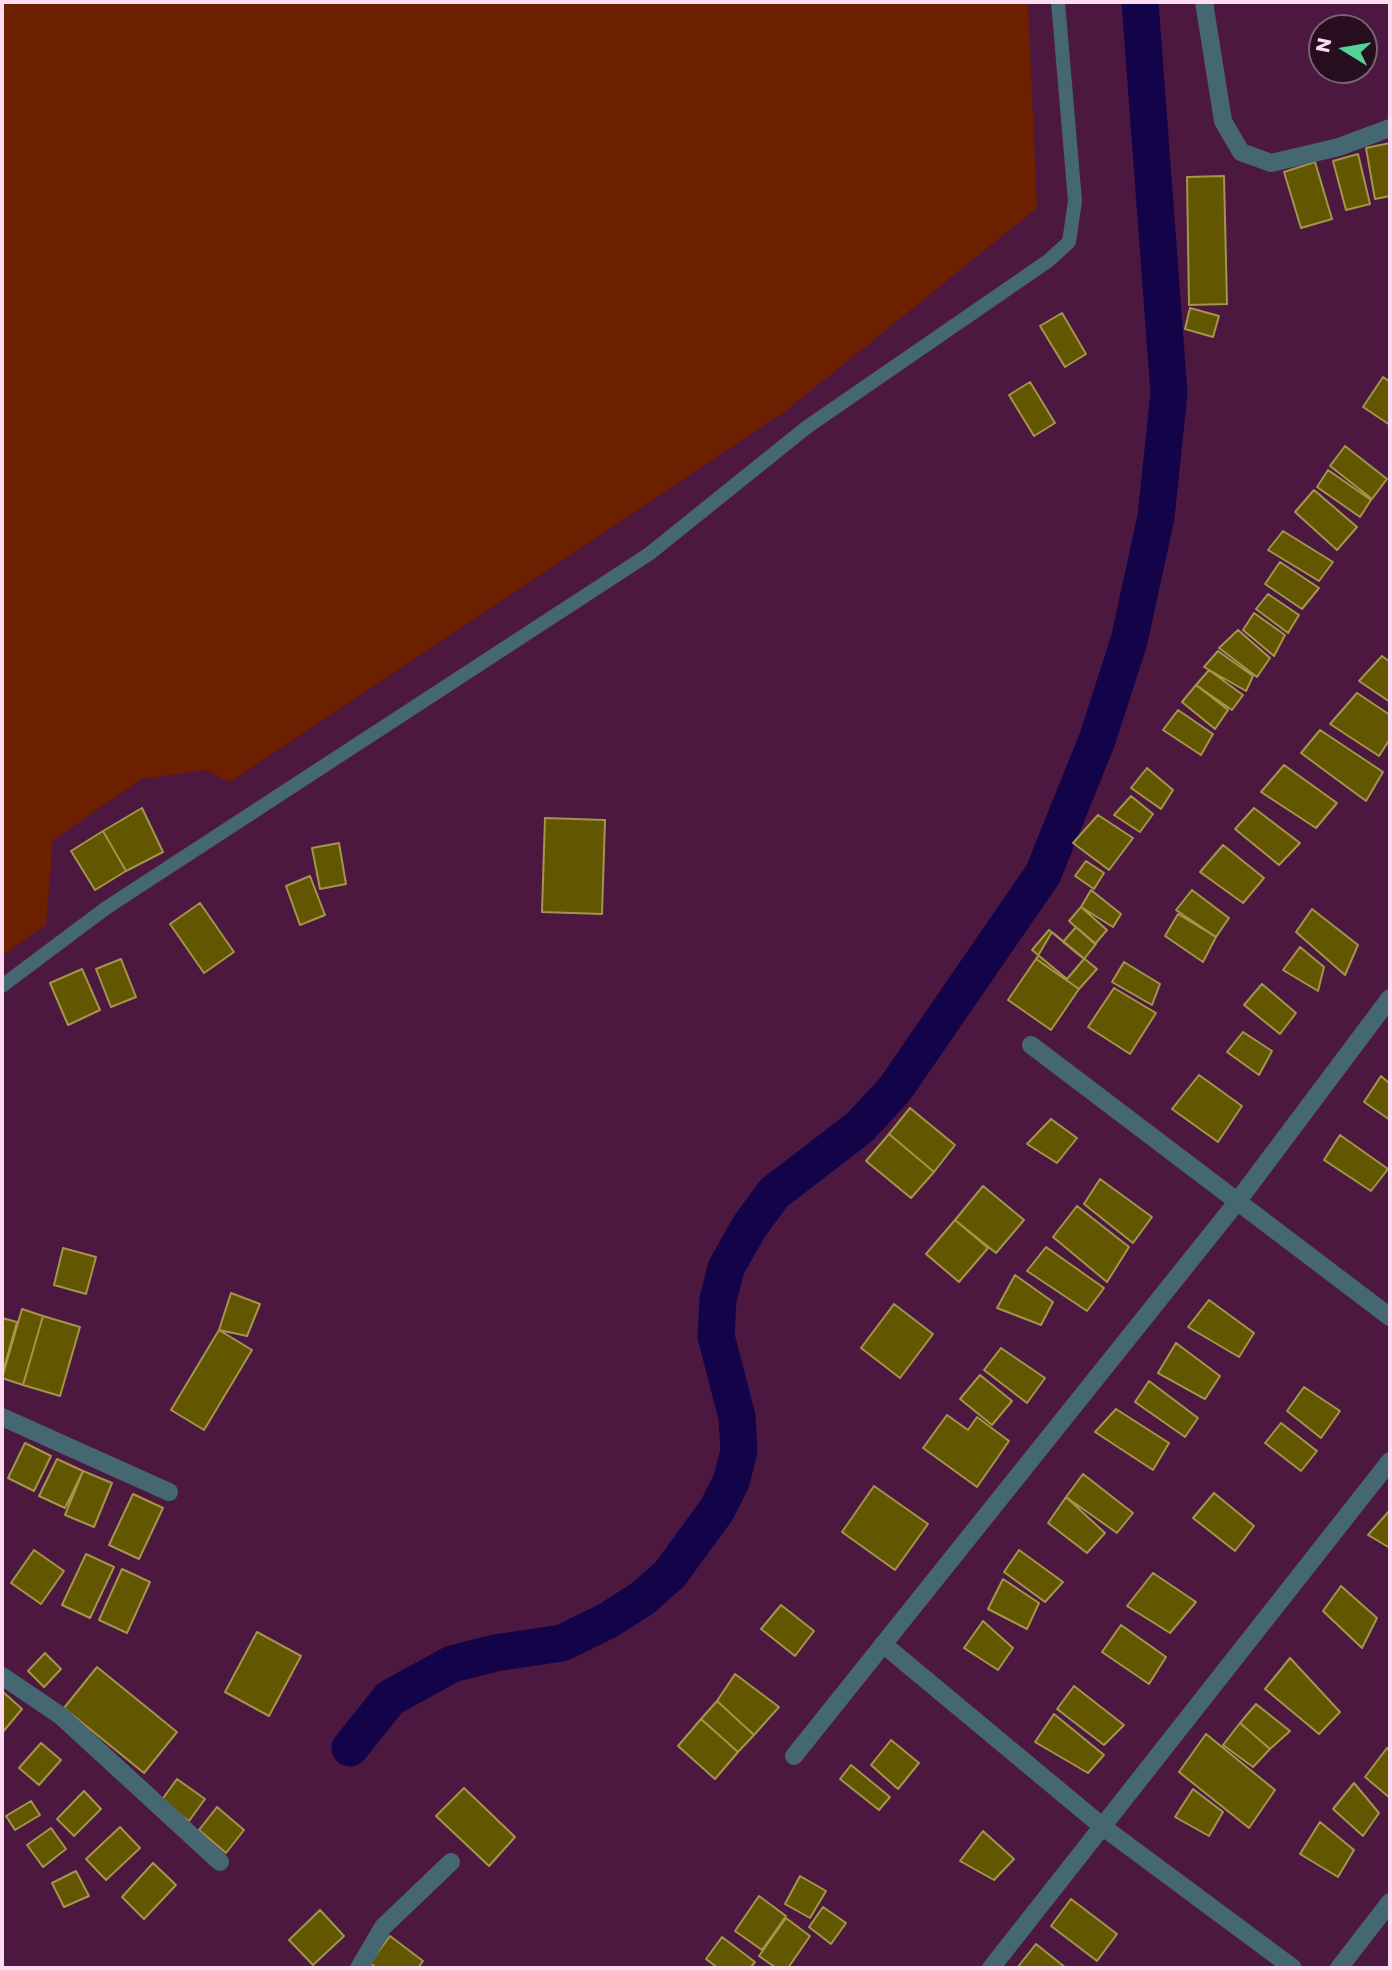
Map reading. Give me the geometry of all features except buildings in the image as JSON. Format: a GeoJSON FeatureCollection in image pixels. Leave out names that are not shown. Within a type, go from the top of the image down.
{"type":"FeatureCollection","features":[{"type":"Feature","properties":{"kind":"street"},"geometry":{"type":"LineString","coordinates":[[1204,2],[1223,121],[1241,152],[1271,163],[1326,150],[1390,128]]}},
{"type":"Feature","properties":{"kind":"street"},"geometry":{"type":"LineString","coordinates":[[794,1756],[1237,1202],[1390,998]]}},
{"type":"Feature","properties":{"kind":"street"},"geometry":{"type":"LineString","coordinates":[[1031,1045],[1390,1317]]}},
{"type":"Feature","properties":{"kind":"street"},"geometry":{"type":"LineString","coordinates":[[2,1417],[169,1492]]}},
{"type":"Feature","properties":{"kind":"street"},"geometry":{"type":"LineString","coordinates":[[991,1968],[1390,1461]]}},
{"type":"Feature","properties":{"kind":"street"},"geometry":{"type":"LineString","coordinates":[[883,1644],[1103,1827],[1293,1968]]}},
{"type":"Feature","properties":{"kind":"street"},"geometry":{"type":"LineString","coordinates":[[2,1676],[61,1716],[219,1862]]}},
{"type":"Feature","properties":{"kind":"street"},"geometry":{"type":"LineString","coordinates":[[359,1968],[383,1927],[451,1862]]}},
{"type":"Feature","properties":{"kind":"street"},"geometry":{"type":"LineString","coordinates":[[1339,1968],[1390,1902]]}},
{"type":"Feature","properties":{"kind":"lane"},"geometry":{"type":"LineString","coordinates":[[2,986],[106,908],[649,554],[807,427],[1048,261],[1069,242],[1075,201],[1058,2]]}},
{"type":"Feature","properties":{"kind":"shaded area"},"geometry":{"type":"Polygon","coordinates":[[[2,2],[1028,2],[1037,208],[783,413],[230,782],[205,770],[142,779],[53,840],[46,925],[2,956],[2,2]]]}},
{"type":"Feature","properties":{"kind":"waterway"},"geometry":{"type":"LineString","coordinates":[[350,1748],[390,1698],[452,1664],[495,1653],[562,1643],[607,1621],[643,1598],[670,1574],[716,1511],[731,1482],[739,1451],[737,1417],[716,1336],[718,1300],[726,1268],[749,1227],[774,1193],[860,1127],[895,1089],[1043,874],[1097,740],[1129,641],[1156,517],[1169,393],[1140,2]]}}]}
